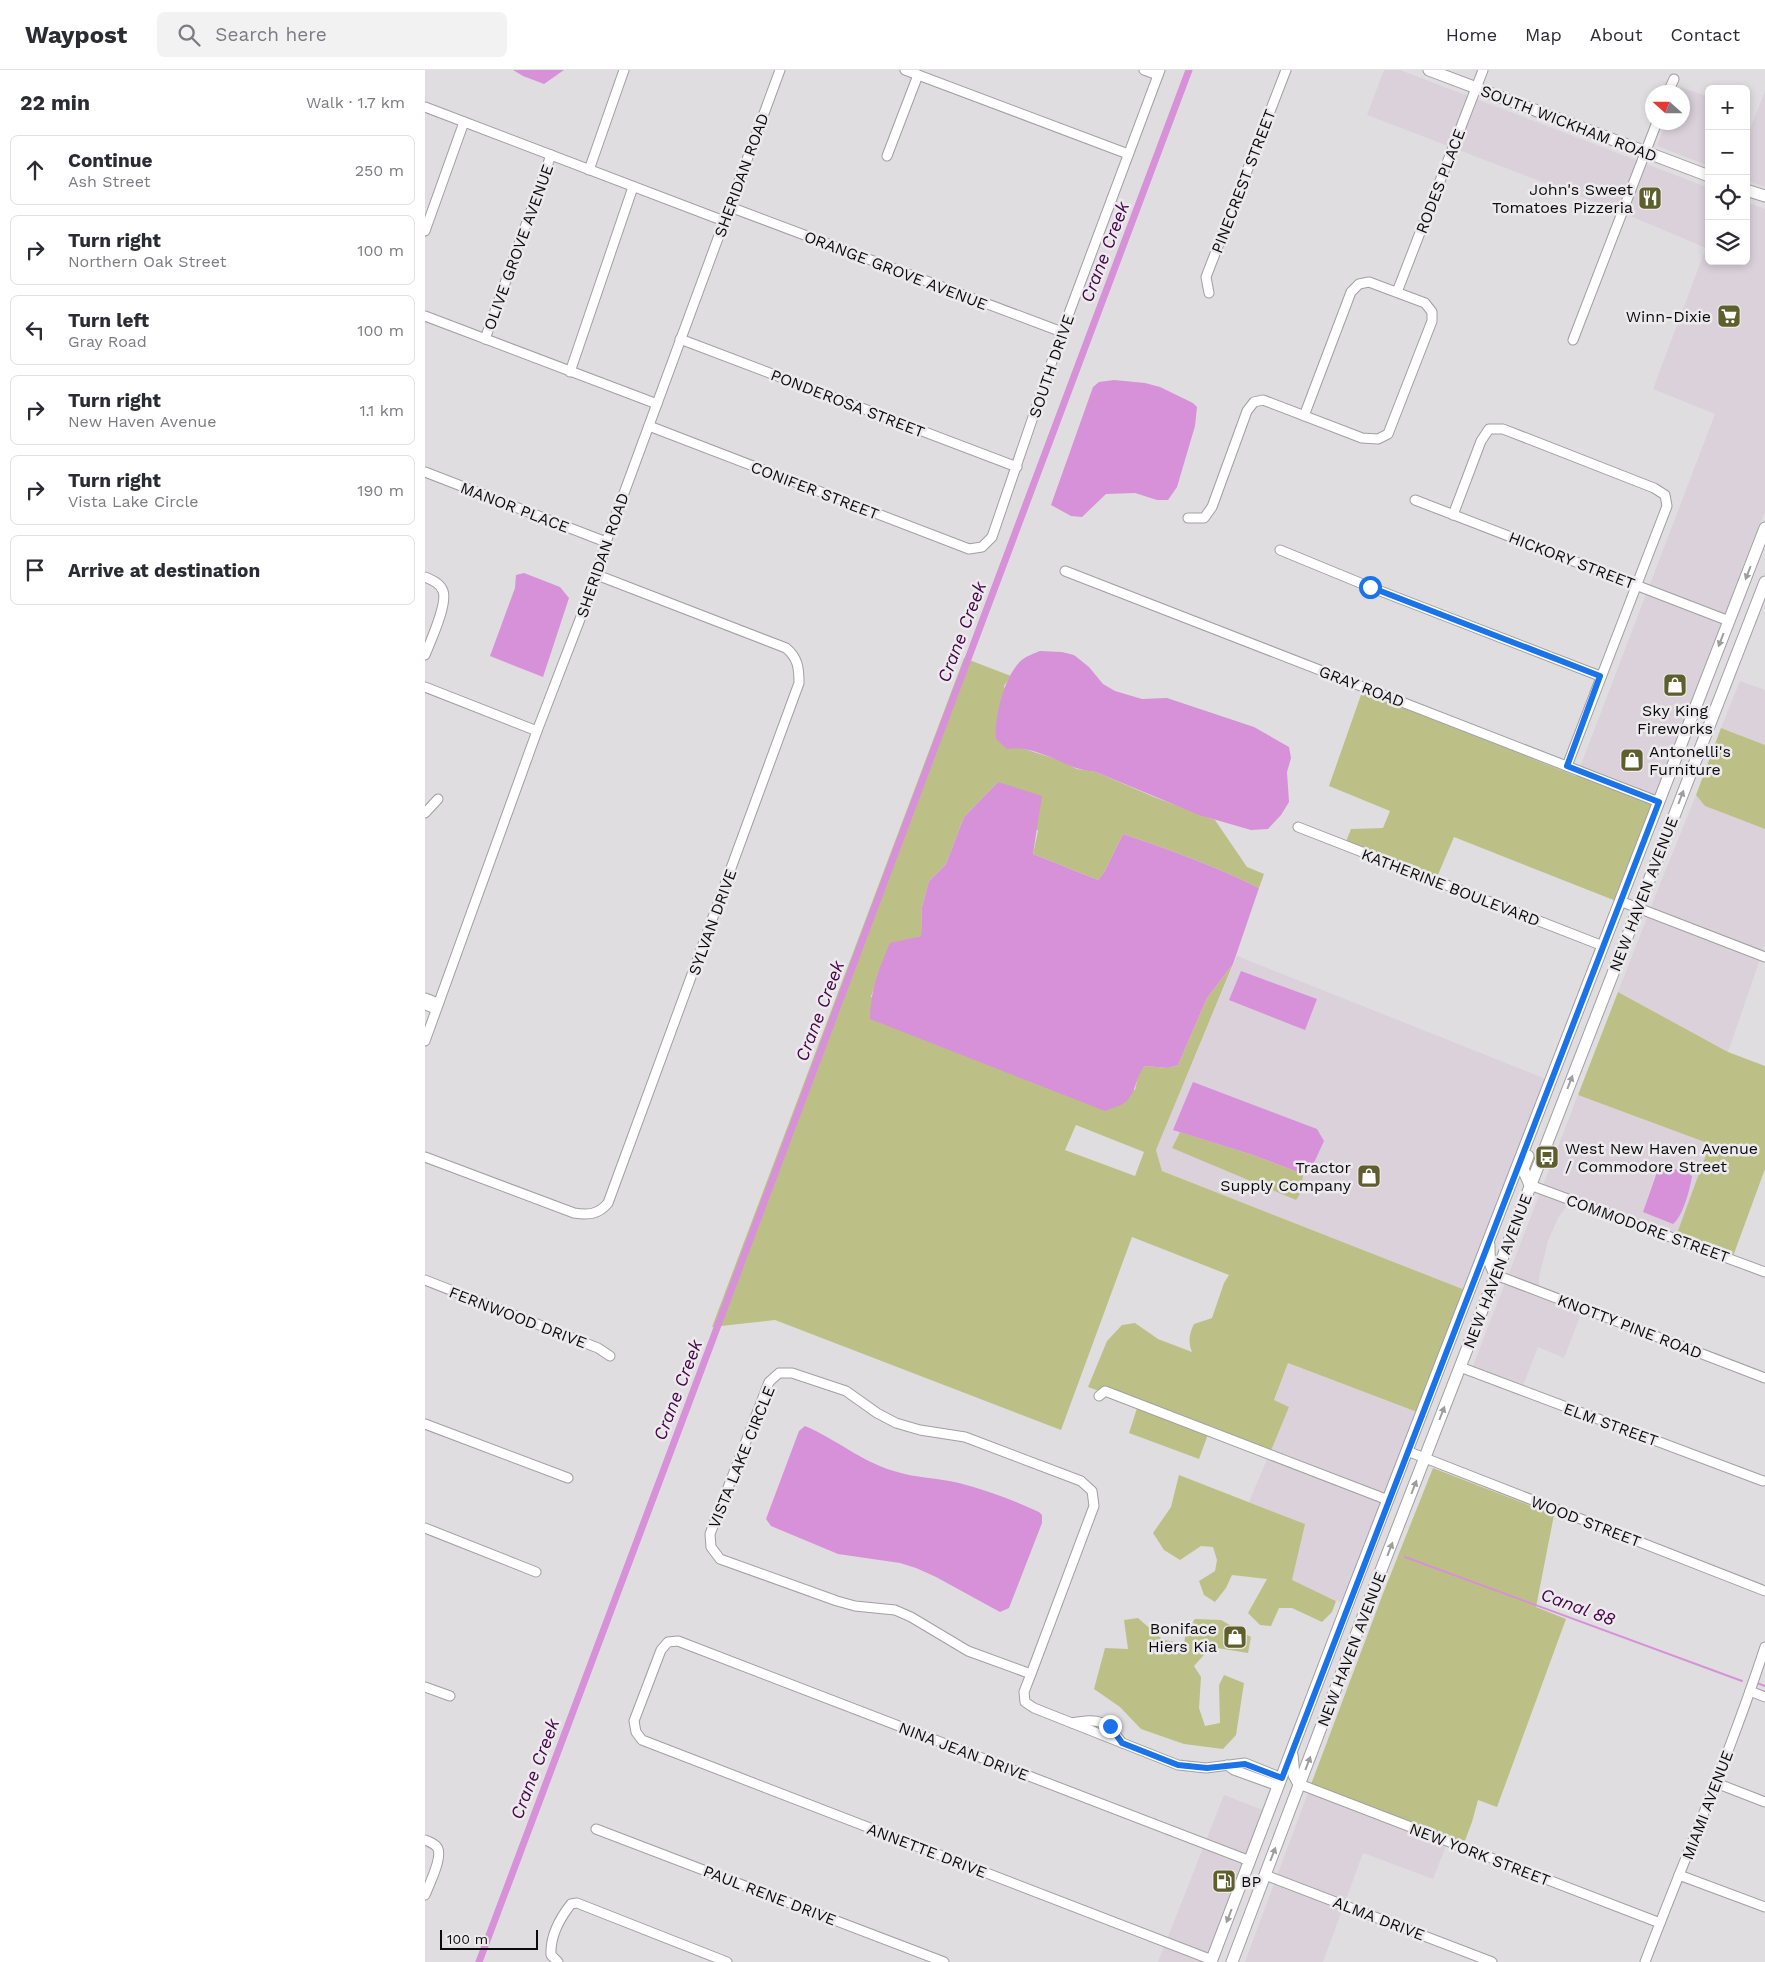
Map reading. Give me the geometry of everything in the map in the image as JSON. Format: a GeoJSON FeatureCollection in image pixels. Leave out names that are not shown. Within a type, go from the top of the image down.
{"type":"FeatureCollection","features":[{"type":"Feature","properties":{"kind":"main road","name":"SOUTH WICKHAM ROAD"},"geometry":{"type":"LineString","coordinates":[[1429,70],[1706,175]]}},
{"type":"Feature","properties":{"kind":"main road"},"geometry":{"type":"LineString","coordinates":[[1750,191],[1765,196]]}},
{"type":"Feature","properties":{"kind":"main road","name":"NEW HAVEN AVENUE"},"geometry":{"type":"LineString","coordinates":[[1212,1961],[1351,1595],[1765,528]]}},
{"type":"Feature","properties":{"kind":"main road","name":"NEW HAVEN AVENUE"},"geometry":{"type":"LineString","coordinates":[[1232,1962],[1359,1627],[1747,626],[1765,584]]}},
{"type":"Feature","properties":{"kind":"main road"},"geometry":{"type":"LineString","coordinates":[[1739,595],[1740,614],[1742,621],[1747,626]]}},
{"type":"Feature","properties":{"kind":"main road"},"geometry":{"type":"LineString","coordinates":[[1729,621],[1737,634],[1736,657]]}},
{"type":"Feature","properties":{"kind":"main road"},"geometry":{"type":"LineString","coordinates":[[1659,802],[1666,814],[1667,833]]}},
{"type":"Feature","properties":{"kind":"main road"},"geometry":{"type":"LineString","coordinates":[[1543,1153],[1558,1094],[1556,1087],[1551,1081]]}},
{"type":"Feature","properties":{"kind":"main road"},"geometry":{"type":"LineString","coordinates":[[1531,1132],[1531,1146],[1523,1169],[1531,1185]]}},
{"type":"Feature","properties":{"kind":"main road"},"geometry":{"type":"LineString","coordinates":[[1489,1238],[1489,1258],[1491,1268],[1496,1275]]}},
{"type":"Feature","properties":{"kind":"main road"},"geometry":{"type":"LineString","coordinates":[[1452,1335],[1452,1351],[1460,1368]]}},
{"type":"Feature","properties":{"kind":"main road"},"geometry":{"type":"LineString","coordinates":[[1360,1572],[1361,1589],[1364,1597],[1369,1602]]}},
{"type":"Feature","properties":{"kind":"main road"},"geometry":{"type":"LineString","coordinates":[[1351,1595],[1358,1608],[1359,1627]]}},
{"type":"Feature","properties":{"kind":"main road"},"geometry":{"type":"LineString","coordinates":[[1292,1750],[1292,1768],[1299,1784]]}},
{"type":"Feature","properties":{"kind":"main road"},"geometry":{"type":"LineString","coordinates":[[1280,1782],[1287,1781],[1290,1787],[1290,1808]]}},
{"type":"Feature","properties":{"kind":"main road"},"geometry":{"type":"LineString","coordinates":[[1250,1860],[1265,1875]]}},
{"type":"Feature","properties":{"kind":"street"},"geometry":{"type":"LineString","coordinates":[[589,170],[624,70]]}},
{"type":"Feature","properties":{"kind":"street","name":"SHERIDAN ROAD"},"geometry":{"type":"LineString","coordinates":[[425,1041],[537,731],[597,575],[606,542],[680,339],[780,70]]}},
{"type":"Feature","properties":{"kind":"street"},"geometry":{"type":"LineString","coordinates":[[905,70],[1128,154]]}},
{"type":"Feature","properties":{"kind":"street"},"geometry":{"type":"LineString","coordinates":[[1145,70],[1159,73]]}},
{"type":"Feature","properties":{"kind":"street","name":"PINECREST STREET"},"geometry":{"type":"LineString","coordinates":[[1209,293],[1206,277],[1286,70]]}},
{"type":"Feature","properties":{"kind":"street","name":"RODES PLACE"},"geometry":{"type":"LineString","coordinates":[[1397,292],[1483,70]]}},
{"type":"Feature","properties":{"kind":"street","name":"SOUTH DRIVE"},"geometry":{"type":"LineString","coordinates":[[982,546],[992,537],[1062,332],[1159,73]]}},
{"type":"Feature","properties":{"kind":"street"},"geometry":{"type":"LineString","coordinates":[[887,156],[918,75]]}},
{"type":"Feature","properties":{"kind":"street"},"geometry":{"type":"LineString","coordinates":[[1670,85],[1673,78]]}},
{"type":"Feature","properties":{"kind":"street"},"geometry":{"type":"LineString","coordinates":[[425,107],[724,221]]}},
{"type":"Feature","properties":{"kind":"street"},"geometry":{"type":"LineString","coordinates":[[425,231],[464,122]]}},
{"type":"Feature","properties":{"kind":"street"},"geometry":{"type":"LineString","coordinates":[[1573,340],[1654,130]]}},
{"type":"Feature","properties":{"kind":"street","name":"OLIVE GROVE AVENUE"},"geometry":{"type":"LineString","coordinates":[[485,339],[551,155]]}},
{"type":"Feature","properties":{"kind":"street"},"geometry":{"type":"LineString","coordinates":[[570,372],[633,187]]}},
{"type":"Feature","properties":{"kind":"street","name":"ORANGE GROVE AVENUE"},"geometry":{"type":"LineString","coordinates":[[730,207],[1062,332]]}},
{"type":"Feature","properties":{"kind":"street"},"geometry":{"type":"LineString","coordinates":[[1188,518],[1204,518],[1212,507],[1247,411],[1254,402],[1263,400],[1304,416],[1362,438],[1378,439],[1388,434],[1432,321],[1432,312],[1425,303],[1369,282],[1359,284],[1351,292],[1304,416]]}},
{"type":"Feature","properties":{"kind":"street"},"geometry":{"type":"LineString","coordinates":[[425,316],[657,404]]}},
{"type":"Feature","properties":{"kind":"street","name":"PONDEROSA STREET"},"geometry":{"type":"LineString","coordinates":[[680,339],[1017,467]]}},
{"type":"Feature","properties":{"kind":"street","name":"CONIFER STREET"},"geometry":{"type":"LineString","coordinates":[[649,426],[969,549],[982,546]]}},
{"type":"Feature","properties":{"kind":"street"},"geometry":{"type":"LineString","coordinates":[[1453,515],[1481,441],[1489,430],[1503,429],[1654,488],[1665,496],[1667,506],[1600,676],[1567,766]]}},
{"type":"Feature","properties":{"kind":"street","name":"MANOR PLACE"},"geometry":{"type":"LineString","coordinates":[[425,472],[606,542]]}},
{"type":"Feature","properties":{"kind":"street","name":"HICKORY STREET"},"geometry":{"type":"LineString","coordinates":[[1415,500],[1729,621]]}},
{"type":"Feature","properties":{"kind":"street"},"geometry":{"type":"LineString","coordinates":[[1281,550],[1370,587],[1600,676]]}},
{"type":"Feature","properties":{"kind":"street","name":"GRAY ROAD"},"geometry":{"type":"LineString","coordinates":[[1065,571],[1659,802]]}},
{"type":"Feature","properties":{"kind":"street","name":"SYLVAN DRIVE"},"geometry":{"type":"LineString","coordinates":[[425,1157],[574,1213],[589,1215],[602,1210],[608,1203],[799,683],[799,666],[793,654],[786,648],[597,575]]}},
{"type":"Feature","properties":{"kind":"street"},"geometry":{"type":"LineString","coordinates":[[425,577],[436,581],[443,591],[444,602],[425,655]]}},
{"type":"Feature","properties":{"kind":"street"},"geometry":{"type":"LineString","coordinates":[[425,687],[537,731]]}},
{"type":"Feature","properties":{"kind":"street"},"geometry":{"type":"LineString","coordinates":[[425,814],[438,799]]}},
{"type":"Feature","properties":{"kind":"street","name":"KATHERINE BOULEVARD"},"geometry":{"type":"LineString","coordinates":[[1298,827],[1603,946]]}},
{"type":"Feature","properties":{"kind":"street"},"geometry":{"type":"LineString","coordinates":[[1620,901],[1765,957]]}},
{"type":"Feature","properties":{"kind":"street"},"geometry":{"type":"LineString","coordinates":[[425,998],[437,1006]]}},
{"type":"Feature","properties":{"kind":"street"},"geometry":{"type":"LineString","coordinates":[[425,1005],[437,1006]]}},
{"type":"Feature","properties":{"kind":"street","name":"COMMODORE STREET"},"geometry":{"type":"LineString","coordinates":[[1531,1185],[1765,1272]]}},
{"type":"Feature","properties":{"kind":"street","name":"KNOTTY PINE ROAD"},"geometry":{"type":"LineString","coordinates":[[1496,1275],[1765,1378]]}},
{"type":"Feature","properties":{"kind":"street","name":"FERNWOOD DRIVE"},"geometry":{"type":"LineString","coordinates":[[425,1280],[598,1348],[610,1356]]}},
{"type":"Feature","properties":{"kind":"street","name":"ELM STREET"},"geometry":{"type":"LineString","coordinates":[[1460,1368],[1763,1481]]}},
{"type":"Feature","properties":{"kind":"street","name":"VISTA LAKE CIRCLE"},"geometry":{"type":"LineString","coordinates":[[1031,1674],[967,1651],[911,1616],[895,1610],[855,1606],[837,1601],[720,1559],[711,1547],[710,1534],[769,1382],[779,1373],[792,1372],[846,1391],[877,1413],[896,1423],[920,1430],[965,1437],[1081,1482],[1092,1491],[1094,1506],[1031,1674],[1024,1692],[1025,1702],[1033,1708],[1178,1765],[1207,1768],[1245,1764],[1280,1782]]}},
{"type":"Feature","properties":{"kind":"street"},"geometry":{"type":"LineString","coordinates":[[1099,1396],[1105,1391],[1388,1500]]}},
{"type":"Feature","properties":{"kind":"street"},"geometry":{"type":"LineString","coordinates":[[425,1424],[568,1478]]}},
{"type":"Feature","properties":{"kind":"street","name":"WOOD STREET"},"geometry":{"type":"LineString","coordinates":[[1407,1451],[1765,1592]]}},
{"type":"Feature","properties":{"kind":"street"},"geometry":{"type":"LineString","coordinates":[[425,1528],[535,1572]]}},
{"type":"Feature","properties":{"kind":"street","name":"NINA JEAN DRIVE"},"geometry":{"type":"LineString","coordinates":[[642,1740],[636,1732],[634,1721],[661,1650],[668,1642],[678,1641],[1250,1860]]}},
{"type":"Feature","properties":{"kind":"street","name":"MIAMI AVENUE"},"geometry":{"type":"LineString","coordinates":[[1645,1962],[1716,1783],[1765,1647]]}},
{"type":"Feature","properties":{"kind":"street"},"geometry":{"type":"LineString","coordinates":[[425,1687],[449,1696]]}},
{"type":"Feature","properties":{"kind":"street"},"geometry":{"type":"LineString","coordinates":[[1750,1691],[1765,1697]]}},
{"type":"Feature","properties":{"kind":"street","name":"VISTA LAKE CIRCLE"},"geometry":{"type":"LineString","coordinates":[[1072,1723],[1094,1719],[1110,1726],[1122,1743]]}},
{"type":"Feature","properties":{"kind":"street"},"geometry":{"type":"LineString","coordinates":[[1097,1734],[1102,1723]]}},
{"type":"Feature","properties":{"kind":"street","name":"ANNETTE DRIVE"},"geometry":{"type":"LineString","coordinates":[[642,1740],[1212,1961]]}},
{"type":"Feature","properties":{"kind":"street"},"geometry":{"type":"LineString","coordinates":[[1716,1783],[1765,1802]]}},
{"type":"Feature","properties":{"kind":"street","name":"NEW YORK STREET"},"geometry":{"type":"LineString","coordinates":[[1299,1784],[1660,1923]]}},
{"type":"Feature","properties":{"kind":"street","name":"PAUL RENE DRIVE"},"geometry":{"type":"LineString","coordinates":[[597,1829],[945,1962]]}},
{"type":"Feature","properties":{"kind":"street"},"geometry":{"type":"LineString","coordinates":[[425,1840],[433,1843],[438,1849],[438,1860],[425,1895]]}},
{"type":"Feature","properties":{"kind":"street","name":"ALMA DRIVE"},"geometry":{"type":"LineString","coordinates":[[1265,1875],[1492,1962]]}},
{"type":"Feature","properties":{"kind":"street"},"geometry":{"type":"LineString","coordinates":[[1679,1875],[1765,1907]]}},
{"type":"Feature","properties":{"kind":"street"},"geometry":{"type":"LineString","coordinates":[[558,1962],[551,1955],[550,1946],[562,1915],[571,1904],[577,1903],[727,1962]]}},
{"type":"Feature","properties":{"kind":"shaded area"},"geometry":{"type":"Polygon","coordinates":[[[513,70],[564,70],[544,84],[513,70]]]}},
{"type":"Feature","properties":{"kind":"shaded area"},"geometry":{"type":"Polygon","coordinates":[[[1384,70],[1400,70],[1705,186],[1705,248],[1621,212],[1367,115],[1384,70]]]}},
{"type":"Feature","properties":{"kind":"shaded area"},"geometry":{"type":"Polygon","coordinates":[[[1690,90],[1705,96],[1705,164],[1657,146],[1663,130],[1690,130],[1690,90]]]}},
{"type":"Feature","properties":{"kind":"shaded area"},"geometry":{"type":"Polygon","coordinates":[[[1765,91],[1765,187],[1750,181],[1750,129],[1765,91]]]}},
{"type":"Feature","properties":{"kind":"shaded area"},"geometry":{"type":"Polygon","coordinates":[[[1750,203],[1765,209],[1765,511],[1653,804],[1577,775],[1715,414],[1653,389],[1705,251],[1705,265],[1750,265],[1750,203]]]}},
{"type":"Feature","properties":{"kind":"shaded area"},"geometry":{"type":"Polygon","coordinates":[[[1114,380],[1145,383],[1160,387],[1193,403],[1197,407],[1195,426],[1177,487],[1168,500],[1157,500],[1135,493],[1106,494],[1082,517],[1071,516],[1051,505],[1093,387],[1099,382],[1114,380]]]}},
{"type":"Feature","properties":{"kind":"shaded area"},"geometry":{"type":"Polygon","coordinates":[[[524,573],[560,587],[569,598],[543,677],[490,656],[515,588],[516,575],[524,573]]]}},
{"type":"Feature","properties":{"kind":"shaded area"},"geometry":{"type":"Polygon","coordinates":[[[1040,651],[1062,652],[1074,655],[1089,667],[1103,684],[1115,691],[1142,699],[1167,698],[1254,727],[1289,747],[1291,758],[1287,772],[1289,802],[1281,815],[1268,829],[1251,830],[1199,815],[1096,772],[1076,768],[1033,751],[1016,748],[1007,749],[996,739],[997,719],[1002,696],[1011,674],[1017,666],[1025,658],[1040,651]]]}},
{"type":"Feature","properties":{"kind":"shaded area"},"geometry":{"type":"Polygon","coordinates":[[[1740,681],[1765,690],[1765,745],[1721,728],[1740,681]]]}},
{"type":"Feature","properties":{"kind":"shaded area"},"geometry":{"type":"Polygon","coordinates":[[[998,782],[1042,796],[1033,854],[1098,880],[1105,871],[1123,834],[1192,859],[1259,888],[1233,964],[1207,998],[1178,1065],[1168,1068],[1145,1066],[1128,1099],[1122,1104],[1105,1111],[870,1019],[876,980],[890,943],[921,936],[922,907],[929,881],[946,864],[964,817],[998,782]]]}},
{"type":"Feature","properties":{"kind":"shaded area"},"geometry":{"type":"Polygon","coordinates":[[[1696,795],[1705,806],[1765,829],[1765,945],[1762,952],[1650,909],[1696,795]]]}},
{"type":"Feature","properties":{"kind":"shaded area"},"geometry":{"type":"Polygon","coordinates":[[[1648,915],[1760,959],[1728,1052],[1618,992],[1648,915]]]}},
{"type":"Feature","properties":{"kind":"shaded area"},"geometry":{"type":"Polygon","coordinates":[[[1237,956],[1546,1079],[1465,1290],[1162,1171],[1156,1150],[1237,956]],[[1180,1132],[1172,1148],[1302,1191],[1303,1174],[1312,1167],[1180,1132]]]}},
{"type":"Feature","properties":{"kind":"shaded area"},"geometry":{"type":"Polygon","coordinates":[[[1241,971],[1317,999],[1305,1030],[1229,1000],[1241,971]]]}},
{"type":"Feature","properties":{"kind":"shaded area"},"geometry":{"type":"Polygon","coordinates":[[[1193,1082],[1317,1129],[1324,1141],[1312,1167],[1303,1174],[1253,1155],[1173,1130],[1193,1082]]]}},
{"type":"Feature","properties":{"kind":"shaded area"},"geometry":{"type":"Polygon","coordinates":[[[1578,1095],[1710,1144],[1676,1236],[1574,1196],[1558,1218],[1548,1241],[1539,1277],[1539,1289],[1584,1306],[1564,1358],[1538,1347],[1519,1396],[1469,1376],[1578,1095]],[[1666,1167],[1656,1171],[1643,1212],[1672,1169],[1666,1167]]]}},
{"type":"Feature","properties":{"kind":"shaded area"},"geometry":{"type":"Polygon","coordinates":[[[1659,1166],[1684,1171],[1692,1176],[1683,1209],[1673,1224],[1643,1212],[1659,1166]]]}},
{"type":"Feature","properties":{"kind":"shaded area"},"geometry":{"type":"Polygon","coordinates":[[[1288,1363],[1417,1412],[1342,1603],[1292,1581],[1304,1524],[1249,1502],[1289,1407],[1274,1401],[1288,1363]]]}},
{"type":"Feature","properties":{"kind":"shaded area"},"geometry":{"type":"Polygon","coordinates":[[[805,1426],[882,1467],[910,1475],[951,1481],[969,1486],[1010,1499],[1039,1512],[1042,1515],[1042,1523],[1009,1608],[1000,1612],[916,1568],[900,1563],[838,1554],[771,1526],[766,1519],[799,1431],[805,1426]]]}},
{"type":"Feature","properties":{"kind":"shaded area"},"geometry":{"type":"Polygon","coordinates":[[[1310,1787],[1448,1841],[1433,1879],[1363,1853],[1323,1962],[1245,1962],[1310,1787]]]}},
{"type":"Feature","properties":{"kind":"shaded area"},"geometry":{"type":"Polygon","coordinates":[[[1224,1795],[1263,1810],[1205,1962],[1158,1962],[1224,1795]]]}},
{"type":"Feature","properties":{"kind":"green space"},"geometry":{"type":"Polygon","coordinates":[[[964,658],[1011,676],[1004,686],[1018,747],[1059,760],[1077,769],[1096,772],[1215,820],[1247,867],[1264,874],[1259,888],[1192,859],[1123,834],[1105,871],[1098,880],[1033,854],[1038,831],[998,782],[964,817],[946,864],[929,881],[922,907],[921,936],[907,940],[879,971],[871,997],[1135,1090],[1139,1072],[1145,1066],[1168,1068],[1178,1065],[1207,998],[1233,964],[1156,1150],[1162,1171],[1465,1290],[1417,1412],[1288,1363],[1274,1400],[1289,1407],[1270,1453],[1211,1426],[1199,1459],[1129,1433],[1138,1405],[1088,1387],[1107,1341],[1122,1325],[1135,1323],[1158,1339],[1192,1352],[1190,1338],[1194,1324],[1212,1318],[1224,1283],[1229,1275],[1132,1237],[1061,1430],[775,1320],[712,1327],[964,658]],[[1076,1125],[1065,1150],[1135,1176],[1144,1152],[1076,1125]]]}},
{"type":"Feature","properties":{"kind":"green space"},"geometry":{"type":"Polygon","coordinates":[[[1362,692],[1576,776],[1653,804],[1616,901],[1454,837],[1437,877],[1345,844],[1351,829],[1383,828],[1390,811],[1329,786],[1362,692]]]}},
{"type":"Feature","properties":{"kind":"green space"},"geometry":{"type":"Polygon","coordinates":[[[1721,728],[1765,745],[1765,829],[1705,806],[1696,795],[1721,728]]]}},
{"type":"Feature","properties":{"kind":"green space"},"geometry":{"type":"Polygon","coordinates":[[[1618,992],[1728,1052],[1765,1066],[1765,1169],[1732,1259],[1676,1236],[1710,1144],[1578,1095],[1618,992]]]}},
{"type":"Feature","properties":{"kind":"green space"},"geometry":{"type":"Polygon","coordinates":[[[1180,1132],[1253,1155],[1303,1174],[1302,1191],[1296,1200],[1172,1148],[1180,1132]]]}},
{"type":"Feature","properties":{"kind":"green space"},"geometry":{"type":"Polygon","coordinates":[[[1433,1468],[1554,1515],[1536,1607],[1566,1619],[1497,1807],[1478,1800],[1463,1846],[1310,1787],[1433,1468]]]}},
{"type":"Feature","properties":{"kind":"green space"},"geometry":{"type":"Polygon","coordinates":[[[1179,1475],[1305,1524],[1292,1580],[1336,1601],[1332,1612],[1322,1622],[1292,1608],[1279,1608],[1271,1626],[1260,1625],[1248,1613],[1267,1579],[1232,1575],[1226,1588],[1215,1602],[1204,1595],[1199,1581],[1215,1571],[1217,1560],[1213,1547],[1201,1546],[1180,1560],[1164,1550],[1153,1533],[1171,1507],[1179,1475]]]}},
{"type":"Feature","properties":{"kind":"green space"},"geometry":{"type":"Polygon","coordinates":[[[1138,1618],[1163,1640],[1184,1643],[1186,1632],[1195,1619],[1221,1620],[1251,1637],[1248,1653],[1211,1647],[1194,1666],[1201,1677],[1199,1708],[1205,1726],[1220,1723],[1219,1685],[1224,1675],[1244,1683],[1236,1735],[1223,1749],[1184,1744],[1141,1729],[1120,1707],[1094,1689],[1105,1648],[1128,1649],[1124,1620],[1138,1618]]]}},
{"type":"Feature","properties":{"kind":"waterway","name":"Crane Creek"},"geometry":{"type":"LineString","coordinates":[[479,1962],[1189,70]]}},
{"type":"Feature","properties":{"kind":"waterway","name":"Canal 88"},"geometry":{"type":"LineString","coordinates":[[1405,1557],[1742,1681]]}},
{"type":"Feature","properties":{"kind":"waterway","name":"Canal 88"},"geometry":{"type":"LineString","coordinates":[[1757,1683],[1765,1686]]}},
{"type":"Feature","properties":{"kind":"place","name":"John's Sweet Tomatoes Pizzeria"},"geometry":{"type":"Point","coordinates":[1650,198]}},
{"type":"Feature","properties":{"kind":"place","name":"Winn-Dixie"},"geometry":{"type":"Point","coordinates":[1729,316]}},
{"type":"Feature","properties":{"kind":"place","name":"Sky King Fireworks"},"geometry":{"type":"Point","coordinates":[1675,685]}},
{"type":"Feature","properties":{"kind":"place","name":"Antonelli's Furniture"},"geometry":{"type":"Point","coordinates":[1632,760]}},
{"type":"Feature","properties":{"kind":"place","name":"West New Haven Avenue / Commodore Street"},"geometry":{"type":"Point","coordinates":[1547,1157]}},
{"type":"Feature","properties":{"kind":"place","name":"Tractor Supply Company"},"geometry":{"type":"Point","coordinates":[1369,1176]}},
{"type":"Feature","properties":{"kind":"place","name":"Boniface Hiers Kia"},"geometry":{"type":"Point","coordinates":[1235,1637]}},
{"type":"Feature","properties":{"kind":"place","name":"BP"},"geometry":{"type":"Point","coordinates":[1224,1881]}},
{"type":"Feature","properties":{"kind":"route"},"geometry":{"type":"LineString","coordinates":[[1110,1726],[1122,1743],[1178,1765],[1207,1768],[1245,1764],[1282,1778],[1351,1595],[1659,802],[1567,766],[1600,676],[1370,587]]}}]}
